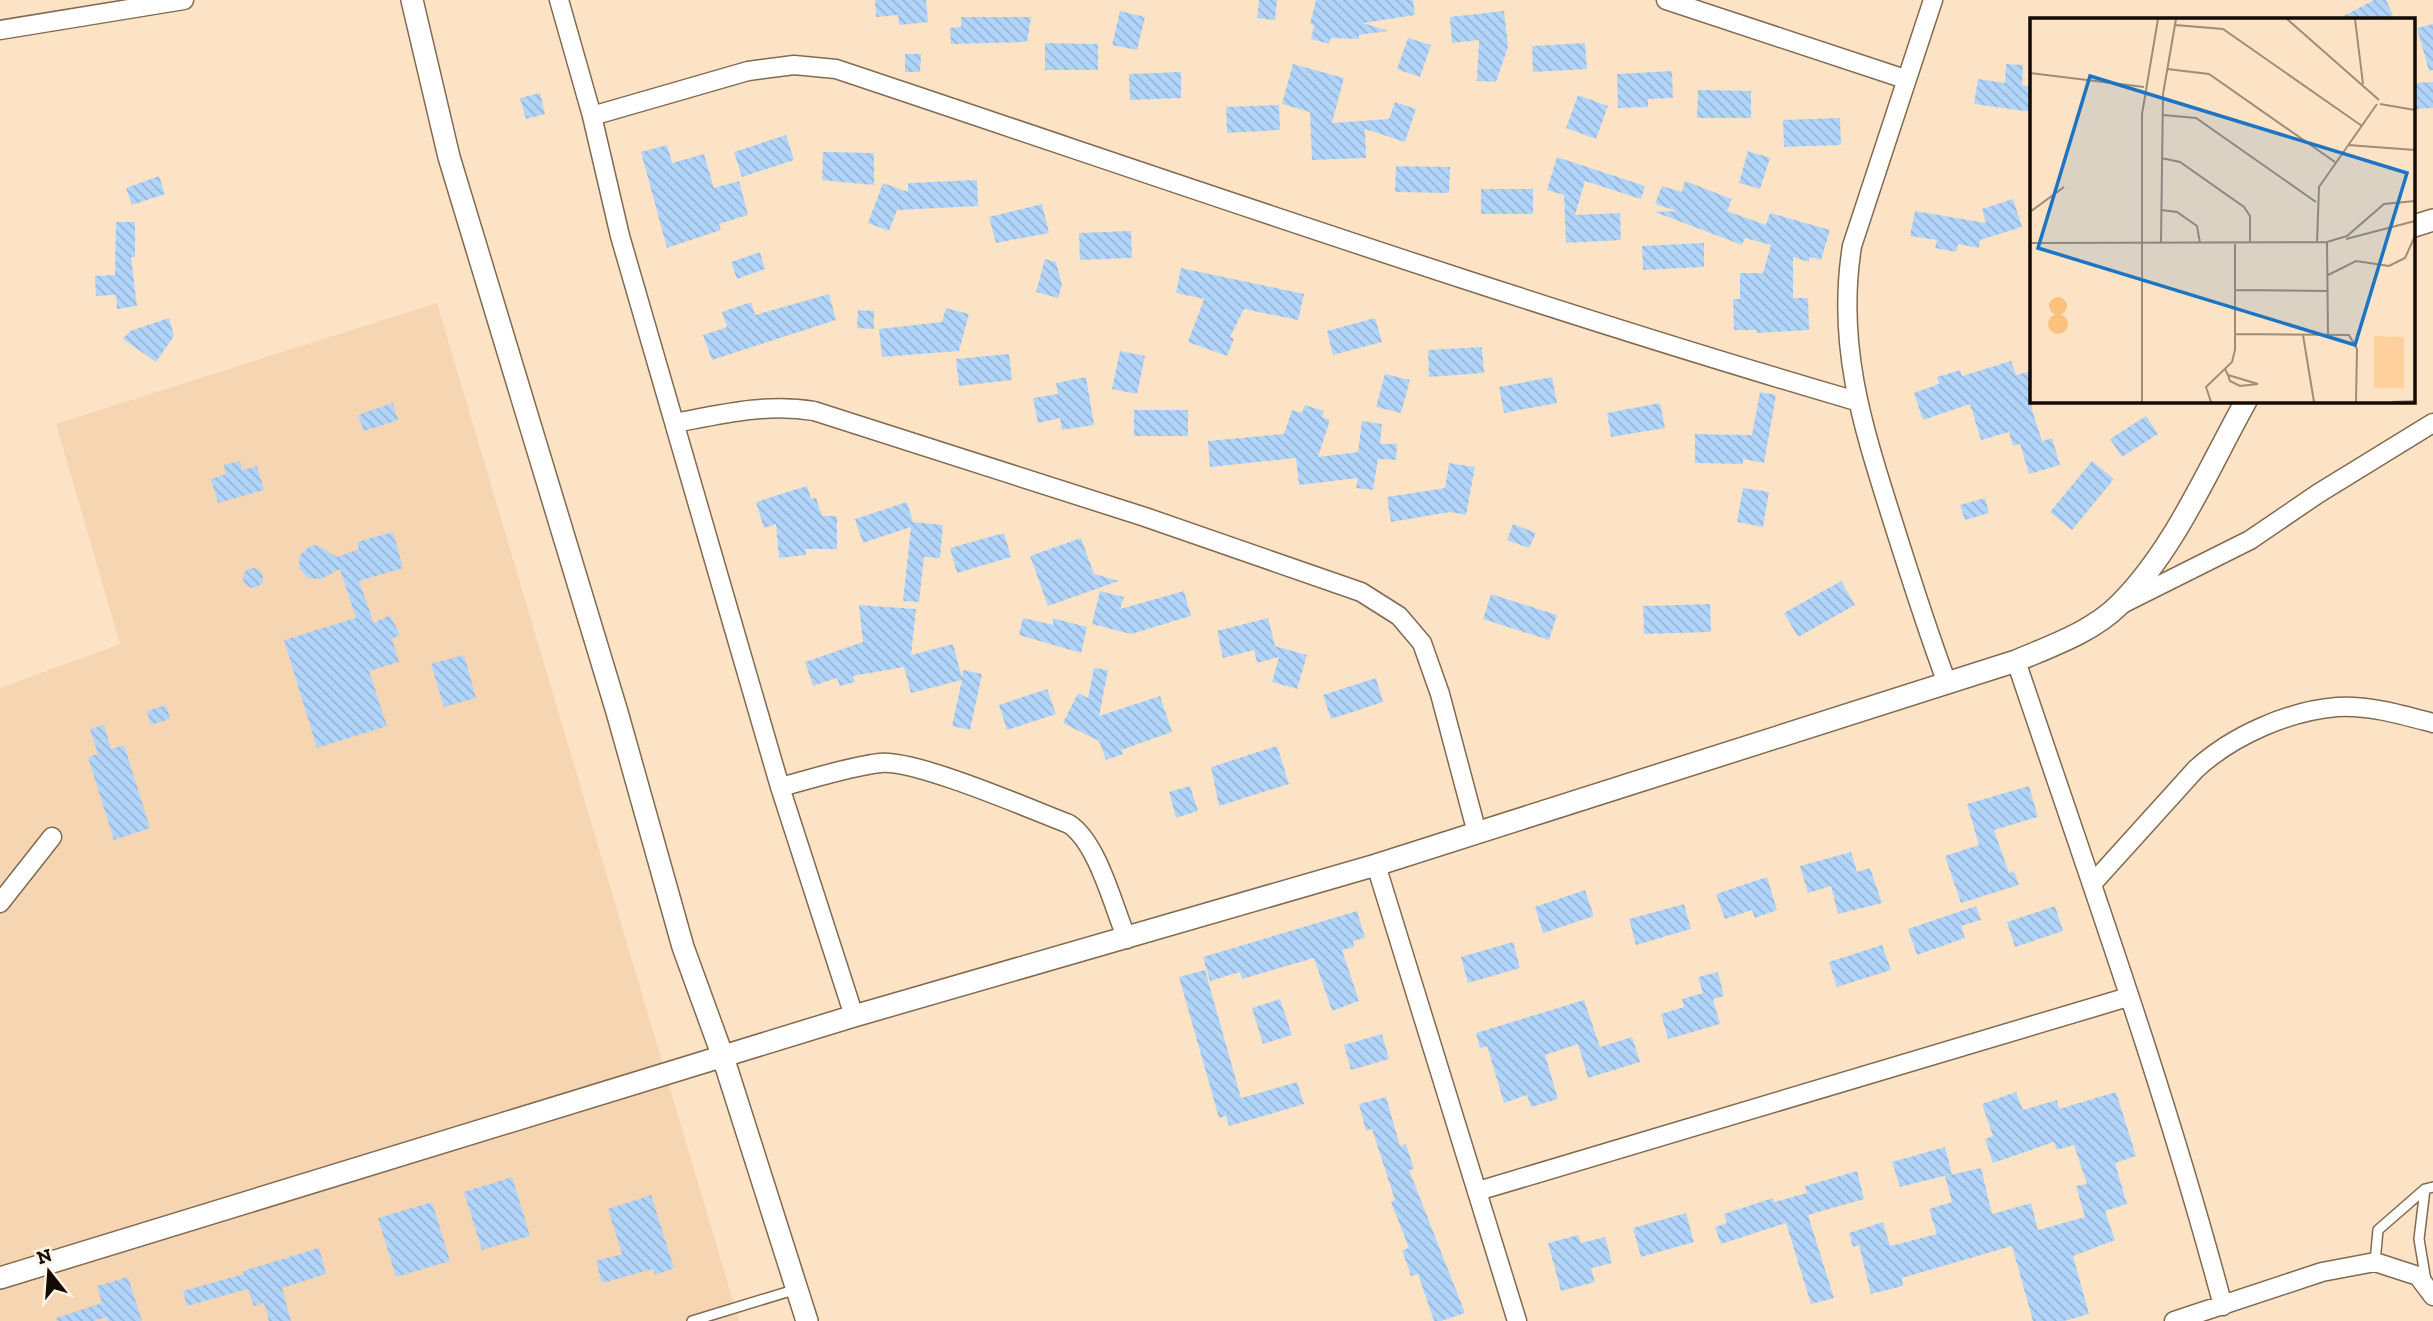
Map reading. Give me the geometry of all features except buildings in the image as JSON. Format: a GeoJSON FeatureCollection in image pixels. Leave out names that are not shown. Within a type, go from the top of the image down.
{"type":"FeatureCollection","features":[{"type":"Feature","properties":{"kind":"street"},"geometry":{"type":"LineString","coordinates":[[0,30],[184,0]]}},
{"type":"Feature","properties":{"kind":"street"},"geometry":{"type":"LineString","coordinates":[[412,0],[449,158],[617,712],[683,947],[723,1057],[807,1321]]}},
{"type":"Feature","properties":{"kind":"street"},"geometry":{"type":"LineString","coordinates":[[559,0],[592,116],[620,236],[780,787],[854,1016]]}},
{"type":"Feature","properties":{"kind":"street"},"geometry":{"type":"LineString","coordinates":[[1667,0],[1905,79]]}},
{"type":"Feature","properties":{"kind":"street"},"geometry":{"type":"LineString","coordinates":[[1933,0],[1852,246],[1846,285],[1846,335],[1856,401],[1947,684]]}},
{"type":"Feature","properties":{"kind":"street"},"geometry":{"type":"LineString","coordinates":[[592,116],[748,71],[794,65],[836,69],[1230,204],[1714,360],[1856,401]]}},
{"type":"Feature","properties":{"kind":"street"},"geometry":{"type":"LineString","coordinates":[[2416,225],[2433,220]]}},
{"type":"Feature","properties":{"kind":"street"},"geometry":{"type":"LineString","coordinates":[[2118,606],[2162,551],[2245,402]]}},
{"type":"Feature","properties":{"kind":"street"},"geometry":{"type":"LineString","coordinates":[[675,423],[753,408],[786,406],[814,411],[1120,509],[1361,592],[1399,616],[1422,643],[1440,694],[1477,833]]}},
{"type":"Feature","properties":{"kind":"street"},"geometry":{"type":"LineString","coordinates":[[0,1278],[854,1016],[1376,865],[2016,661],[2071,637],[2118,606],[2250,540],[2319,492],[2433,423]]}},
{"type":"Feature","properties":{"kind":"street"},"geometry":{"type":"LineString","coordinates":[[2016,661],[2092,884],[2203,1231],[2223,1306]]}},
{"type":"Feature","properties":{"kind":"street"},"geometry":{"type":"LineString","coordinates":[[2092,884],[2196,769],[2233,742],[2306,713],[2338,707],[2395,713],[2433,723]]}},
{"type":"Feature","properties":{"kind":"street"},"geometry":{"type":"LineString","coordinates":[[780,787],[881,763],[900,765],[975,788],[1069,824],[1080,832],[1089,846],[1127,939]]}},
{"type":"Feature","properties":{"kind":"street"},"geometry":{"type":"LineString","coordinates":[[0,903],[52,837]]}},
{"type":"Feature","properties":{"kind":"street"},"geometry":{"type":"LineString","coordinates":[[1376,865],[1517,1321]]}},
{"type":"Feature","properties":{"kind":"street"},"geometry":{"type":"LineString","coordinates":[[1478,1191],[2128,997]]}},
{"type":"Feature","properties":{"kind":"street"},"geometry":{"type":"LineString","coordinates":[[2174,1321],[2322,1272],[2375,1262],[2418,1276],[2430,1292]]}},
{"type":"Feature","properties":{"kind":"lane"},"geometry":{"type":"LineString","coordinates":[[2375,1262],[2378,1230],[2429,1188]]}},
{"type":"Feature","properties":{"kind":"lane"},"geometry":{"type":"LineString","coordinates":[[2429,1188],[2419,1239],[2430,1292]]}},
{"type":"Feature","properties":{"kind":"lane"},"geometry":{"type":"LineString","coordinates":[[692,1321],[799,1289]]}},
{"type":"Feature","properties":{"kind":"shaded area"},"geometry":{"type":"Polygon","coordinates":[[[437,303],[739,1321],[0,1321],[0,688],[120,644],[56,424],[437,303]]]}}]}
